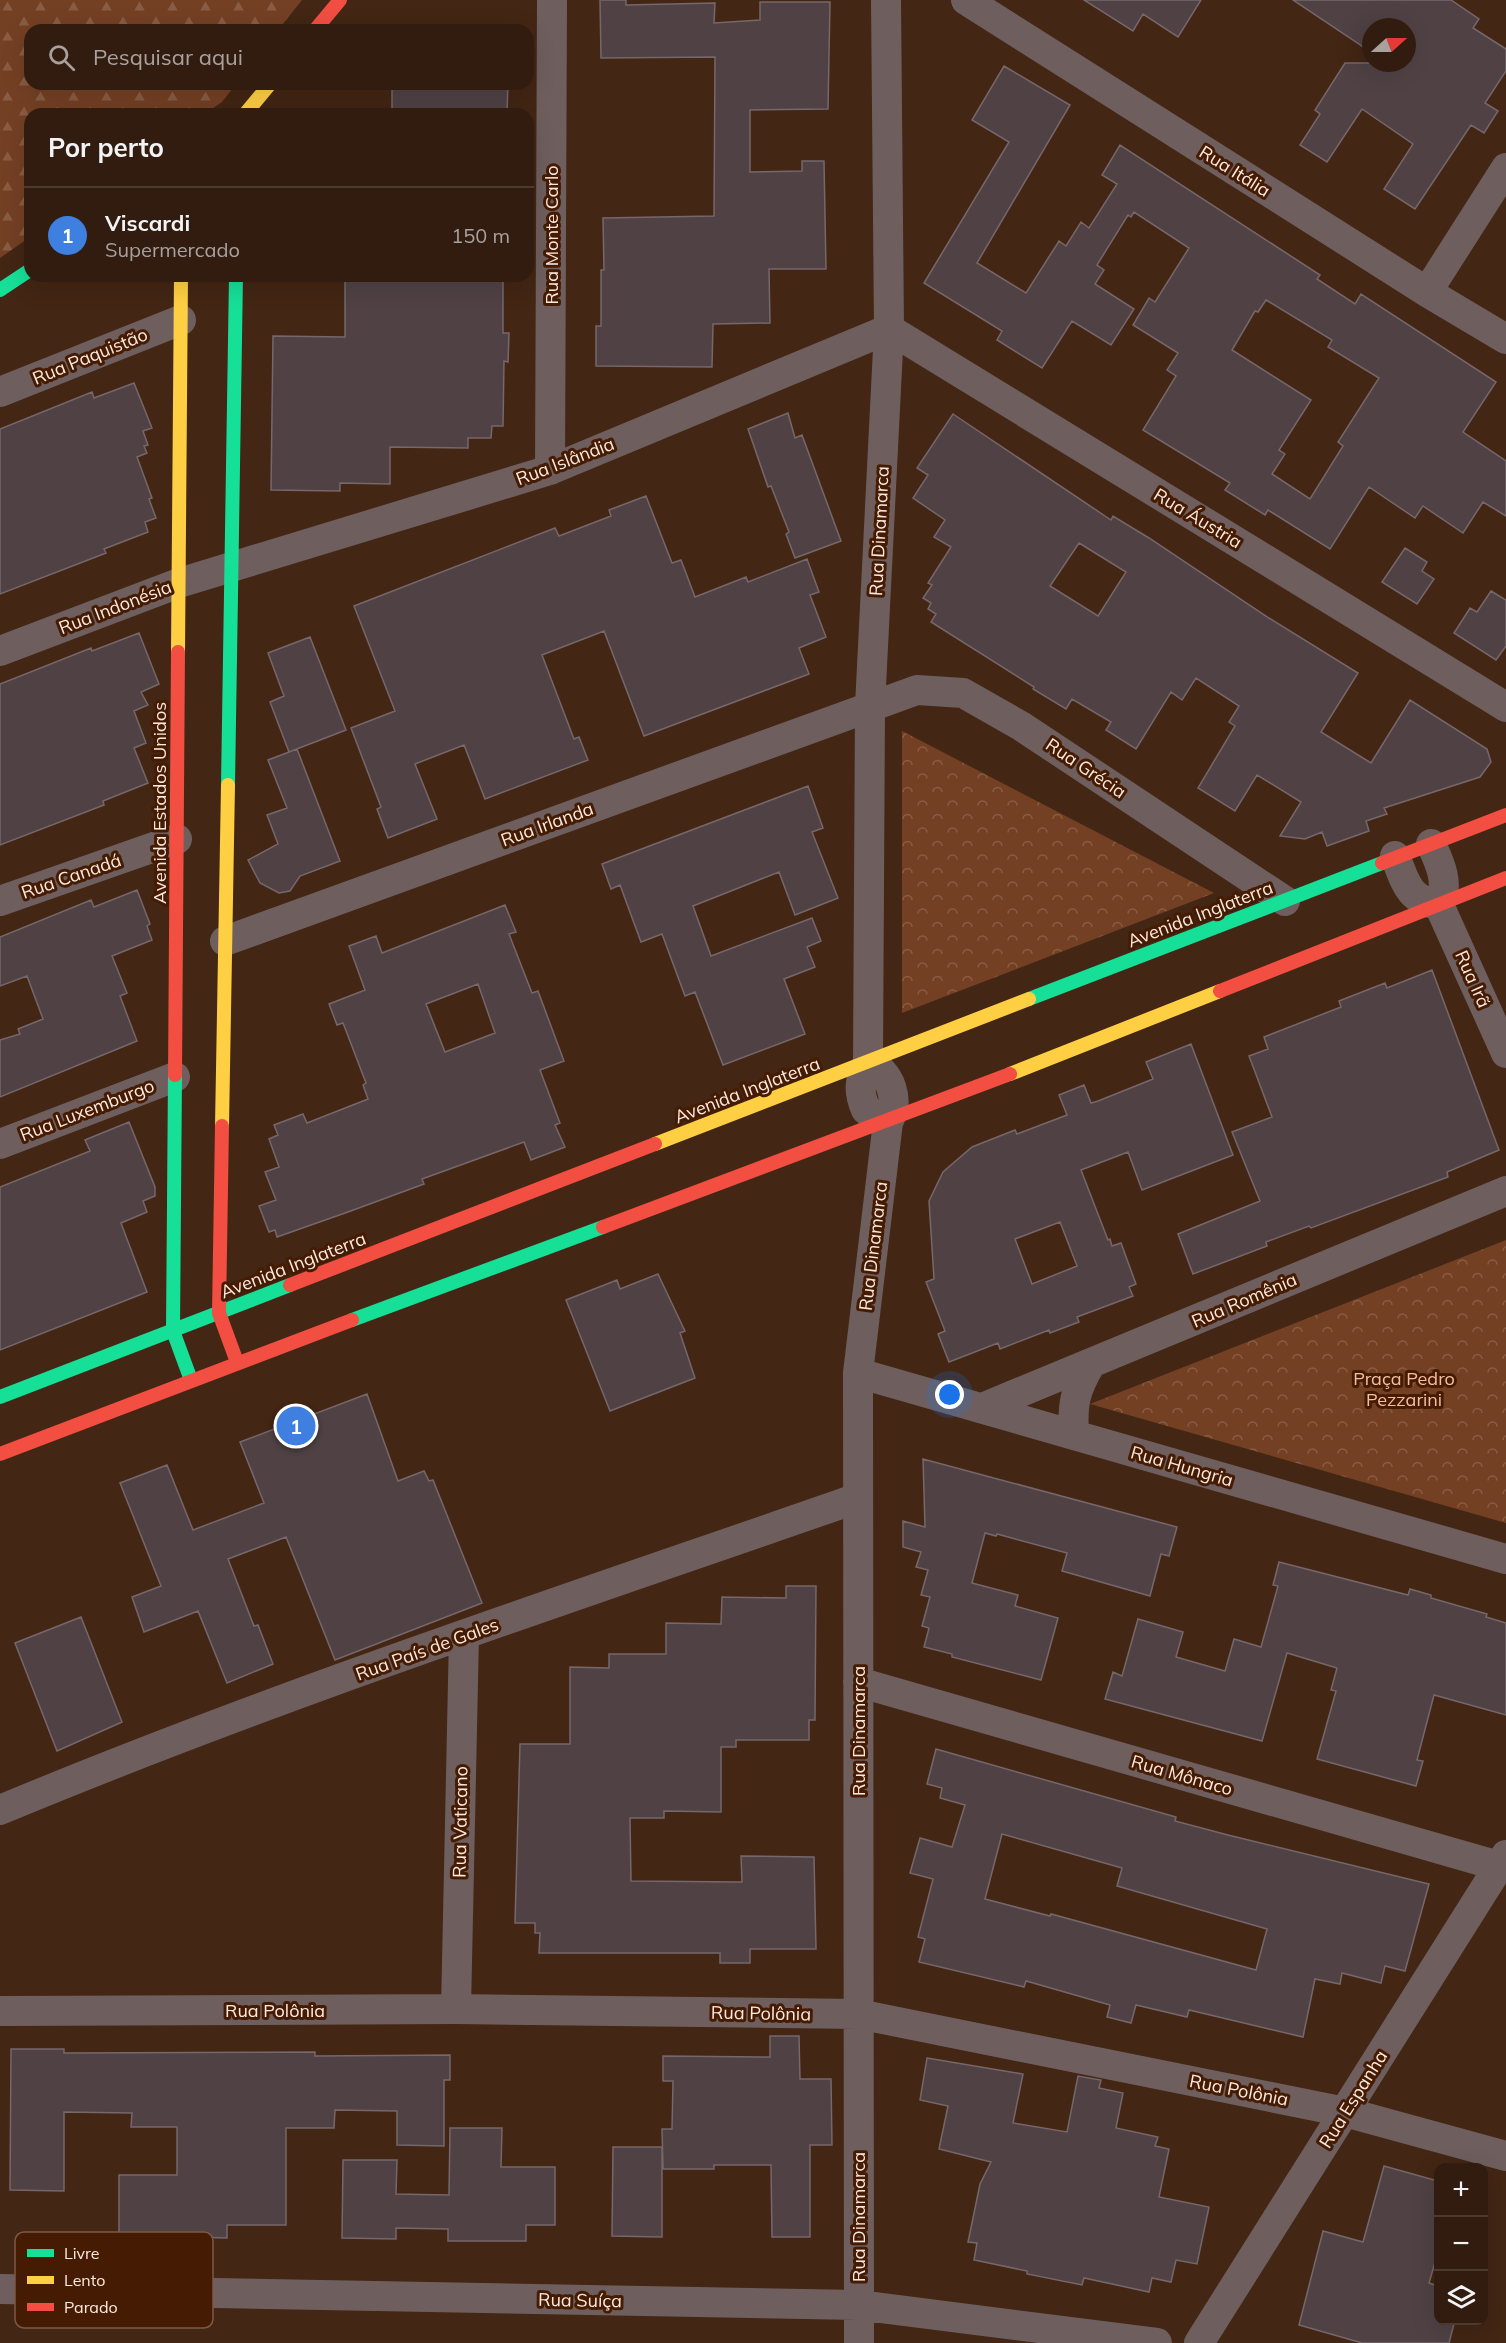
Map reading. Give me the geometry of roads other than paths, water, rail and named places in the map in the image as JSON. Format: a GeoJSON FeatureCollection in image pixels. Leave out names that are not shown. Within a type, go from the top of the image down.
{"type":"FeatureCollection","features":[{"type":"Feature","properties":{"kind":"main road"},"geometry":{"type":"LineString","coordinates":[[320,24],[340,0]]}},
{"type":"Feature","properties":{"kind":"main road"},"geometry":{"type":"LineString","coordinates":[[250,108],[265,90]]}},
{"type":"Feature","properties":{"kind":"main road"},"geometry":{"type":"LineString","coordinates":[[0,290],[24,274]]}},
{"type":"Feature","properties":{"kind":"main road","name":"Avenida Estados Unidos"},"geometry":{"type":"LineString","coordinates":[[173,1331],[181,282]]}},
{"type":"Feature","properties":{"kind":"main road"},"geometry":{"type":"LineString","coordinates":[[236,282],[219,1313],[237,1362]]}},
{"type":"Feature","properties":{"kind":"main road","name":"Avenida Inglaterra"},"geometry":{"type":"LineString","coordinates":[[0,1397],[1506,815]]}},
{"type":"Feature","properties":{"kind":"main road"},"geometry":{"type":"LineString","coordinates":[[0,1454],[237,1362],[888,1122],[1506,878]]}},
{"type":"Feature","properties":{"kind":"main road"},"geometry":{"type":"LineString","coordinates":[[173,1331],[191,1380]]}},
{"type":"Feature","properties":{"kind":"street","name":"Rua Monte Carlo"},"geometry":{"type":"LineString","coordinates":[[550,470],[552,0]]}},
{"type":"Feature","properties":{"kind":"street","name":"Rua Dinamarca"},"geometry":{"type":"LineString","coordinates":[[859,2343],[858,1372],[888,1122],[895,1103],[885,1073],[878,1066],[868,1062],[870,706],[889,329],[886,0]]}},
{"type":"Feature","properties":{"kind":"street","name":"Rua Itália"},"geometry":{"type":"LineString","coordinates":[[966,0],[1426,292],[1506,339]]}},
{"type":"Feature","properties":{"kind":"street"},"geometry":{"type":"LineString","coordinates":[[1426,292],[1506,168]]}},
{"type":"Feature","properties":{"kind":"street","name":"Rua Paquistão"},"geometry":{"type":"LineString","coordinates":[[0,392],[181,320]]}},
{"type":"Feature","properties":{"kind":"street","name":"Rua Islândia"},"geometry":{"type":"LineString","coordinates":[[231,568],[550,470],[889,329]]}},
{"type":"Feature","properties":{"kind":"street","name":"Rua Áustria"},"geometry":{"type":"LineString","coordinates":[[889,329],[1506,707]]}},
{"type":"Feature","properties":{"kind":"street","name":"Rua Indonésia"},"geometry":{"type":"LineString","coordinates":[[0,651],[179,583],[231,568]]}},
{"type":"Feature","properties":{"kind":"street","name":"Rua Grécia"},"geometry":{"type":"LineString","coordinates":[[870,706],[917,690],[963,693],[1021,726],[1285,901]]}},
{"type":"Feature","properties":{"kind":"street","name":"Rua Irlanda"},"geometry":{"type":"LineString","coordinates":[[225,941],[870,706]]}},
{"type":"Feature","properties":{"kind":"street","name":"Rua Canadá"},"geometry":{"type":"LineString","coordinates":[[0,901],[177,839]]}},
{"type":"Feature","properties":{"kind":"street"},"geometry":{"type":"LineString","coordinates":[[1395,856],[1411,892],[1421,902],[1439,905],[1444,895],[1444,884],[1441,865],[1431,844]]}},
{"type":"Feature","properties":{"kind":"street","name":"Rua Irã"},"geometry":{"type":"LineString","coordinates":[[1439,905],[1506,1053]]}},
{"type":"Feature","properties":{"kind":"street","name":"Rua Luxemburgo"},"geometry":{"type":"LineString","coordinates":[[0,1144],[175,1077]]}},
{"type":"Feature","properties":{"kind":"street","name":"Rua Romênia"},"geometry":{"type":"LineString","coordinates":[[982,1408],[1506,1191]]}},
{"type":"Feature","properties":{"kind":"street"},"geometry":{"type":"LineString","coordinates":[[1074,1435],[1072,1408],[1076,1388],[1091,1363]]}},
{"type":"Feature","properties":{"kind":"street","name":"Rua Hungria"},"geometry":{"type":"LineString","coordinates":[[858,1372],[1506,1559]]}},
{"type":"Feature","properties":{"kind":"street","name":"Rua País de Gales"},"geometry":{"type":"LineString","coordinates":[[0,1810],[118,1761],[464,1635],[858,1498]]}},
{"type":"Feature","properties":{"kind":"street","name":"Rua Vaticano"},"geometry":{"type":"LineString","coordinates":[[456,2009],[464,1635]]}},
{"type":"Feature","properties":{"kind":"street","name":"Rua Mônaco"},"geometry":{"type":"LineString","coordinates":[[858,1682],[1504,1863]]}},
{"type":"Feature","properties":{"kind":"street","name":"Rua Espanha"},"geometry":{"type":"LineString","coordinates":[[1199,2343],[1504,1863]]}},
{"type":"Feature","properties":{"kind":"street","name":"Rua Polônia"},"geometry":{"type":"LineString","coordinates":[[0,2011],[456,2009],[858,2014],[1345,2112],[1506,2156]]}},
{"type":"Feature","properties":{"kind":"street","name":"Rua Suíça"},"geometry":{"type":"LineString","coordinates":[[0,2289],[15,2289]]}},
{"type":"Feature","properties":{"kind":"street","name":"Rua Suíça"},"geometry":{"type":"LineString","coordinates":[[213,2293],[858,2305],[1157,2343]]}},
{"type":"Feature","properties":{"kind":"place","name":"Viscardi"},"geometry":{"type":"Point","coordinates":[296,1426]}},
{"type":"Feature","properties":{"kind":"park label","name":"Praça Pedro Pezzarini"},"geometry":{"type":"Point","coordinates":[1404,1388]}}]}
